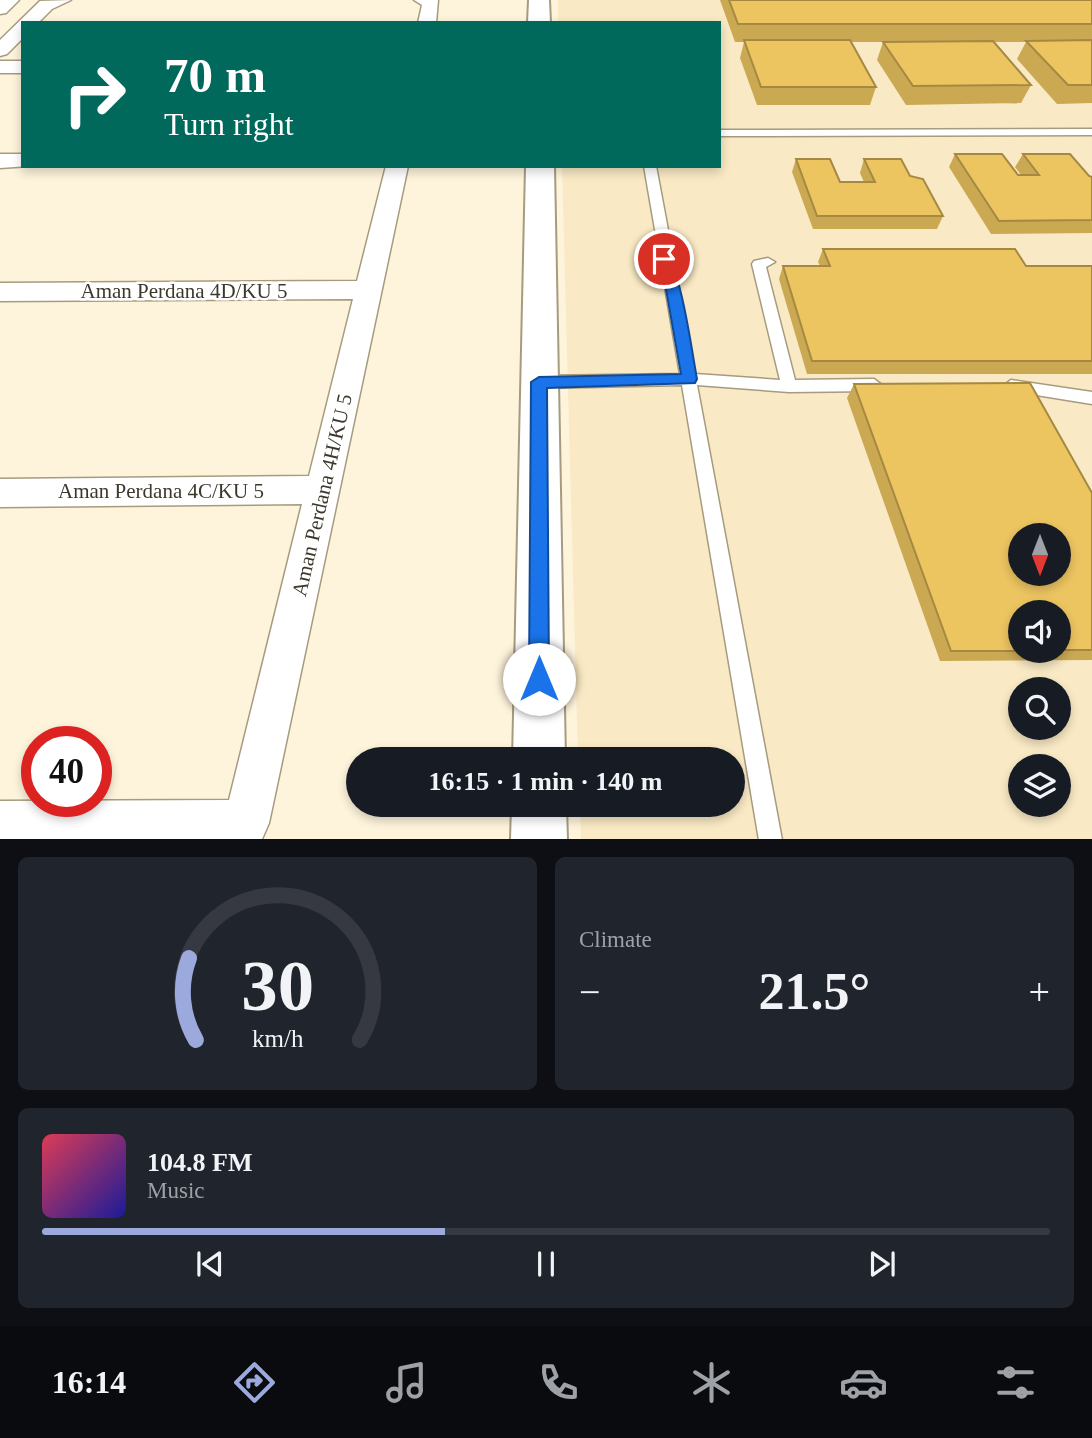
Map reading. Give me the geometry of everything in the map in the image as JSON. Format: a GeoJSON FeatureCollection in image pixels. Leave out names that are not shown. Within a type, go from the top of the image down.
{"type":"FeatureCollection","features":[{"type":"Feature","properties":{"kind":"street"},"geometry":{"type":"LineString","coordinates":[[0,9],[10,0]]}},
{"type":"Feature","properties":{"kind":"street"},"geometry":{"type":"LineString","coordinates":[[539,0],[539,21]]}},
{"type":"Feature","properties":{"kind":"street"},"geometry":{"type":"LineString","coordinates":[[427,1],[428,21]]}},
{"type":"Feature","properties":{"kind":"street"},"geometry":{"type":"LineString","coordinates":[[30,21],[54,2]]}},
{"type":"Feature","properties":{"kind":"street"},"geometry":{"type":"LineString","coordinates":[[0,50],[21,30]]}},
{"type":"Feature","properties":{"kind":"street"},"geometry":{"type":"LineString","coordinates":[[0,67],[21,67]]}},
{"type":"Feature","properties":{"kind":"street"},"geometry":{"type":"LineString","coordinates":[[0,161],[21,161]]}},
{"type":"Feature","properties":{"kind":"street","name":"Aman Perdana 4H/KU 5"},"geometry":{"type":"LineString","coordinates":[[0,824],[246,823],[397,168]]}},
{"type":"Feature","properties":{"kind":"street"},"geometry":{"type":"LineString","coordinates":[[539,747],[540,168]]}},
{"type":"Feature","properties":{"kind":"street","name":"Aman Perdana 4D/KU 5"},"geometry":{"type":"LineString","coordinates":[[0,292],[369,290]]}},
{"type":"Feature","properties":{"kind":"street","name":"Aman Perdana 4C/KU 5"},"geometry":{"type":"LineString","coordinates":[[0,492],[323,490]]}},
{"type":"Feature","properties":{"kind":"street"},"geometry":{"type":"LineString","coordinates":[[539,817],[539,839]]}},
{"type":"Feature","properties":{"kind":"lane"},"geometry":{"type":"LineString","coordinates":[[721,133],[1092,132]]}},
{"type":"Feature","properties":{"kind":"lane"},"geometry":{"type":"LineString","coordinates":[[650,168],[664,259],[671,278],[771,839]]}},
{"type":"Feature","properties":{"kind":"lane"},"geometry":{"type":"LineString","coordinates":[[768,262],[759,264],[789,386]]}},
{"type":"Feature","properties":{"kind":"lane"},"geometry":{"type":"LineString","coordinates":[[539,382],[689,379],[789,386],[893,385]]}},
{"type":"Feature","properties":{"kind":"lane"},"geometry":{"type":"LineString","coordinates":[[998,385],[1049,389],[1092,398]]}},
{"type":"Feature","properties":{"kind":"shaded area"},"geometry":{"type":"Polygon","coordinates":[[[558,0],[1092,0],[1092,839],[581,839],[580,817],[745,817],[745,747],[578,747],[562,168],[721,168],[721,21],[558,21],[558,0]]]}},
{"type":"Feature","properties":{"kind":"building"},"geometry":{"type":"Polygon","coordinates":[[[729,0],[1092,0],[1092,24],[738,24],[729,0]]]}},
{"type":"Feature","properties":{"kind":"building"},"geometry":{"type":"Polygon","coordinates":[[[744,40],[850,40],[876,87],[761,87],[744,40]]]}},
{"type":"Feature","properties":{"kind":"building"},"geometry":{"type":"Polygon","coordinates":[[[1092,40],[1092,85],[1068,85],[1026,41],[1092,40]]]}},
{"type":"Feature","properties":{"kind":"building"},"geometry":{"type":"Polygon","coordinates":[[[993,41],[1031,85],[913,86],[883,42],[993,41]]]}},
{"type":"Feature","properties":{"kind":"building"},"geometry":{"type":"Polygon","coordinates":[[[955,154],[1002,154],[1018,175],[1039,175],[1023,154],[1070,154],[1092,177],[1092,220],[999,221],[955,154]]]}},
{"type":"Feature","properties":{"kind":"building"},"geometry":{"type":"Polygon","coordinates":[[[796,159],[830,159],[840,182],[875,182],[864,159],[901,159],[910,176],[923,179],[943,216],[817,216],[796,159]]]}},
{"type":"Feature","properties":{"kind":"building"},"geometry":{"type":"Polygon","coordinates":[[[823,249],[1015,249],[1026,266],[1092,266],[1092,361],[812,361],[783,266],[830,266],[823,249]]]}},
{"type":"Feature","properties":{"kind":"building"},"geometry":{"type":"Polygon","coordinates":[[[1030,383],[1092,493],[1092,650],[1071,650],[1071,600],[1008,600],[1008,651],[951,651],[854,384],[1030,383]]]}},
{"type":"Feature","properties":{"kind":"route"},"geometry":{"type":"LineString","coordinates":[[539,679],[539,382],[689,379],[671,278],[664,259]]}}]}
